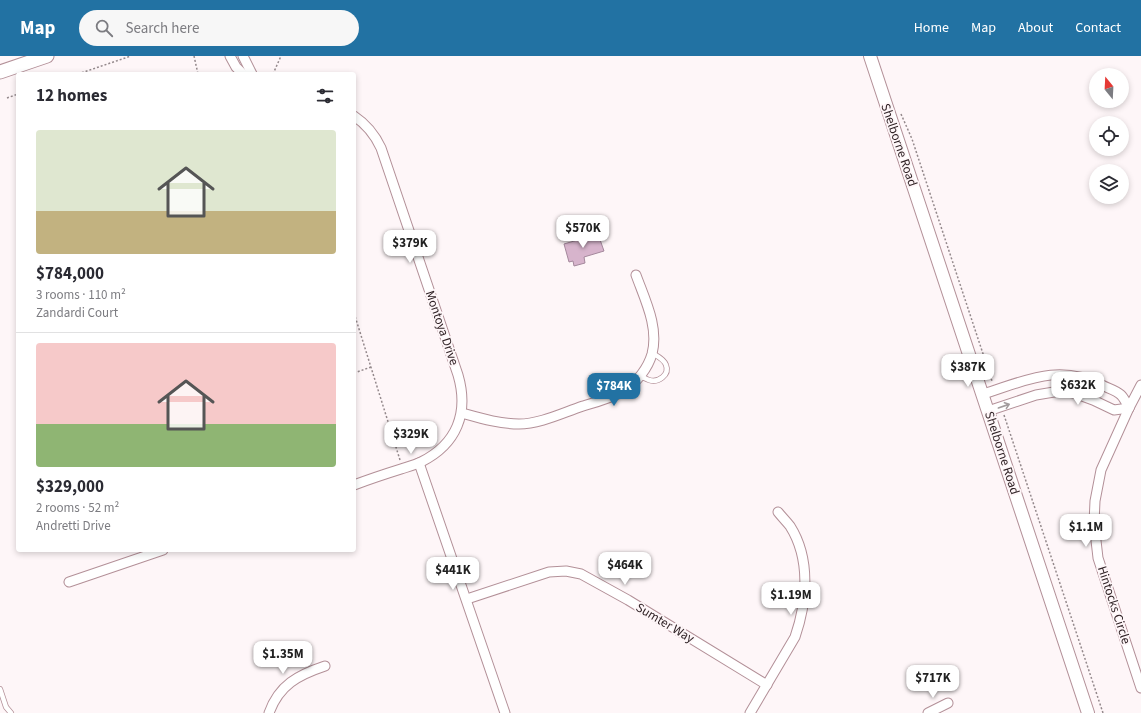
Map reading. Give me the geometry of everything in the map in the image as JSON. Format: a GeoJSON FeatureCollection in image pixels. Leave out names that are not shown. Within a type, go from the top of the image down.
{"type":"FeatureCollection","features":[{"type":"Feature","properties":{"kind":"main road"},"geometry":{"type":"LineString","coordinates":[[0,72],[47,56]]}},
{"type":"Feature","properties":{"kind":"street"},"geometry":{"type":"LineString","coordinates":[[230,56],[236,67],[241,72]]}},
{"type":"Feature","properties":{"kind":"street"},"geometry":{"type":"LineString","coordinates":[[243,56],[251,72]]}},
{"type":"Feature","properties":{"kind":"street","name":"Shelborne Road"},"geometry":{"type":"LineString","coordinates":[[870,56],[1088,713]]}},
{"type":"Feature","properties":{"kind":"street","name":"Montoya Drive"},"geometry":{"type":"LineString","coordinates":[[356,118],[373,133],[381,148],[463,392],[462,413],[457,428],[447,443],[432,456],[419,463],[356,484]]}},
{"type":"Feature","properties":{"kind":"street"},"geometry":{"type":"LineString","coordinates":[[462,413],[508,423],[518,424],[534,422],[612,396],[625,390],[640,376],[652,353],[652,323],[636,275]]}},
{"type":"Feature","properties":{"kind":"street"},"geometry":{"type":"LineString","coordinates":[[982,394],[1034,377],[1059,374],[1073,375],[1095,381],[1122,395],[1129,408],[1114,410],[1074,393],[1060,391],[1036,395],[988,411]]}},
{"type":"Feature","properties":{"kind":"street","name":"Hintocks Circle"},"geometry":{"type":"LineString","coordinates":[[1141,385],[1101,470],[1095,501],[1094,523],[1098,558],[1141,688]]}},
{"type":"Feature","properties":{"kind":"street"},"geometry":{"type":"LineString","coordinates":[[419,463],[505,713]]}},
{"type":"Feature","properties":{"kind":"street"},"geometry":{"type":"LineString","coordinates":[[750,713],[795,637],[802,615],[805,588],[803,561],[798,543],[789,526],[778,512]]}},
{"type":"Feature","properties":{"kind":"street"},"geometry":{"type":"LineString","coordinates":[[69,582],[157,552]]}},
{"type":"Feature","properties":{"kind":"street","name":"Sumter Way"},"geometry":{"type":"LineString","coordinates":[[467,599],[549,572],[566,571],[581,574],[628,600],[767,685]]}},
{"type":"Feature","properties":{"kind":"street"},"geometry":{"type":"LineString","coordinates":[[268,713],[278,694],[286,685],[302,674],[325,666]]}},
{"type":"Feature","properties":{"kind":"street"},"geometry":{"type":"LineString","coordinates":[[928,713],[948,703]]}},
{"type":"Feature","properties":{"kind":"lane"},"geometry":{"type":"LineString","coordinates":[[640,376],[653,381],[666,373],[667,367],[664,361],[652,353]]}},
{"type":"Feature","properties":{"kind":"lane"},"geometry":{"type":"LineString","coordinates":[[0,689],[6,707],[11,713]]}},
{"type":"Feature","properties":{"kind":"path"},"geometry":{"type":"LineString","coordinates":[[84,72],[131,56]]}},
{"type":"Feature","properties":{"kind":"path"},"geometry":{"type":"LineString","coordinates":[[194,56],[198,72]]}},
{"type":"Feature","properties":{"kind":"path"},"geometry":{"type":"LineString","coordinates":[[274,72],[281,56]]}},
{"type":"Feature","properties":{"kind":"path"},"geometry":{"type":"LineString","coordinates":[[7,98],[16,95]]}},
{"type":"Feature","properties":{"kind":"path"},"geometry":{"type":"LineString","coordinates":[[356,319],[403,468]]}},
{"type":"Feature","properties":{"kind":"path"},"geometry":{"type":"LineString","coordinates":[[356,372],[371,367]]}},
{"type":"Feature","properties":{"kind":"building"},"geometry":{"type":"Polygon","coordinates":[[[598,234],[604,251],[584,257],[585,263],[574,266],[573,261],[569,262],[564,244],[598,234]]]}}]}
